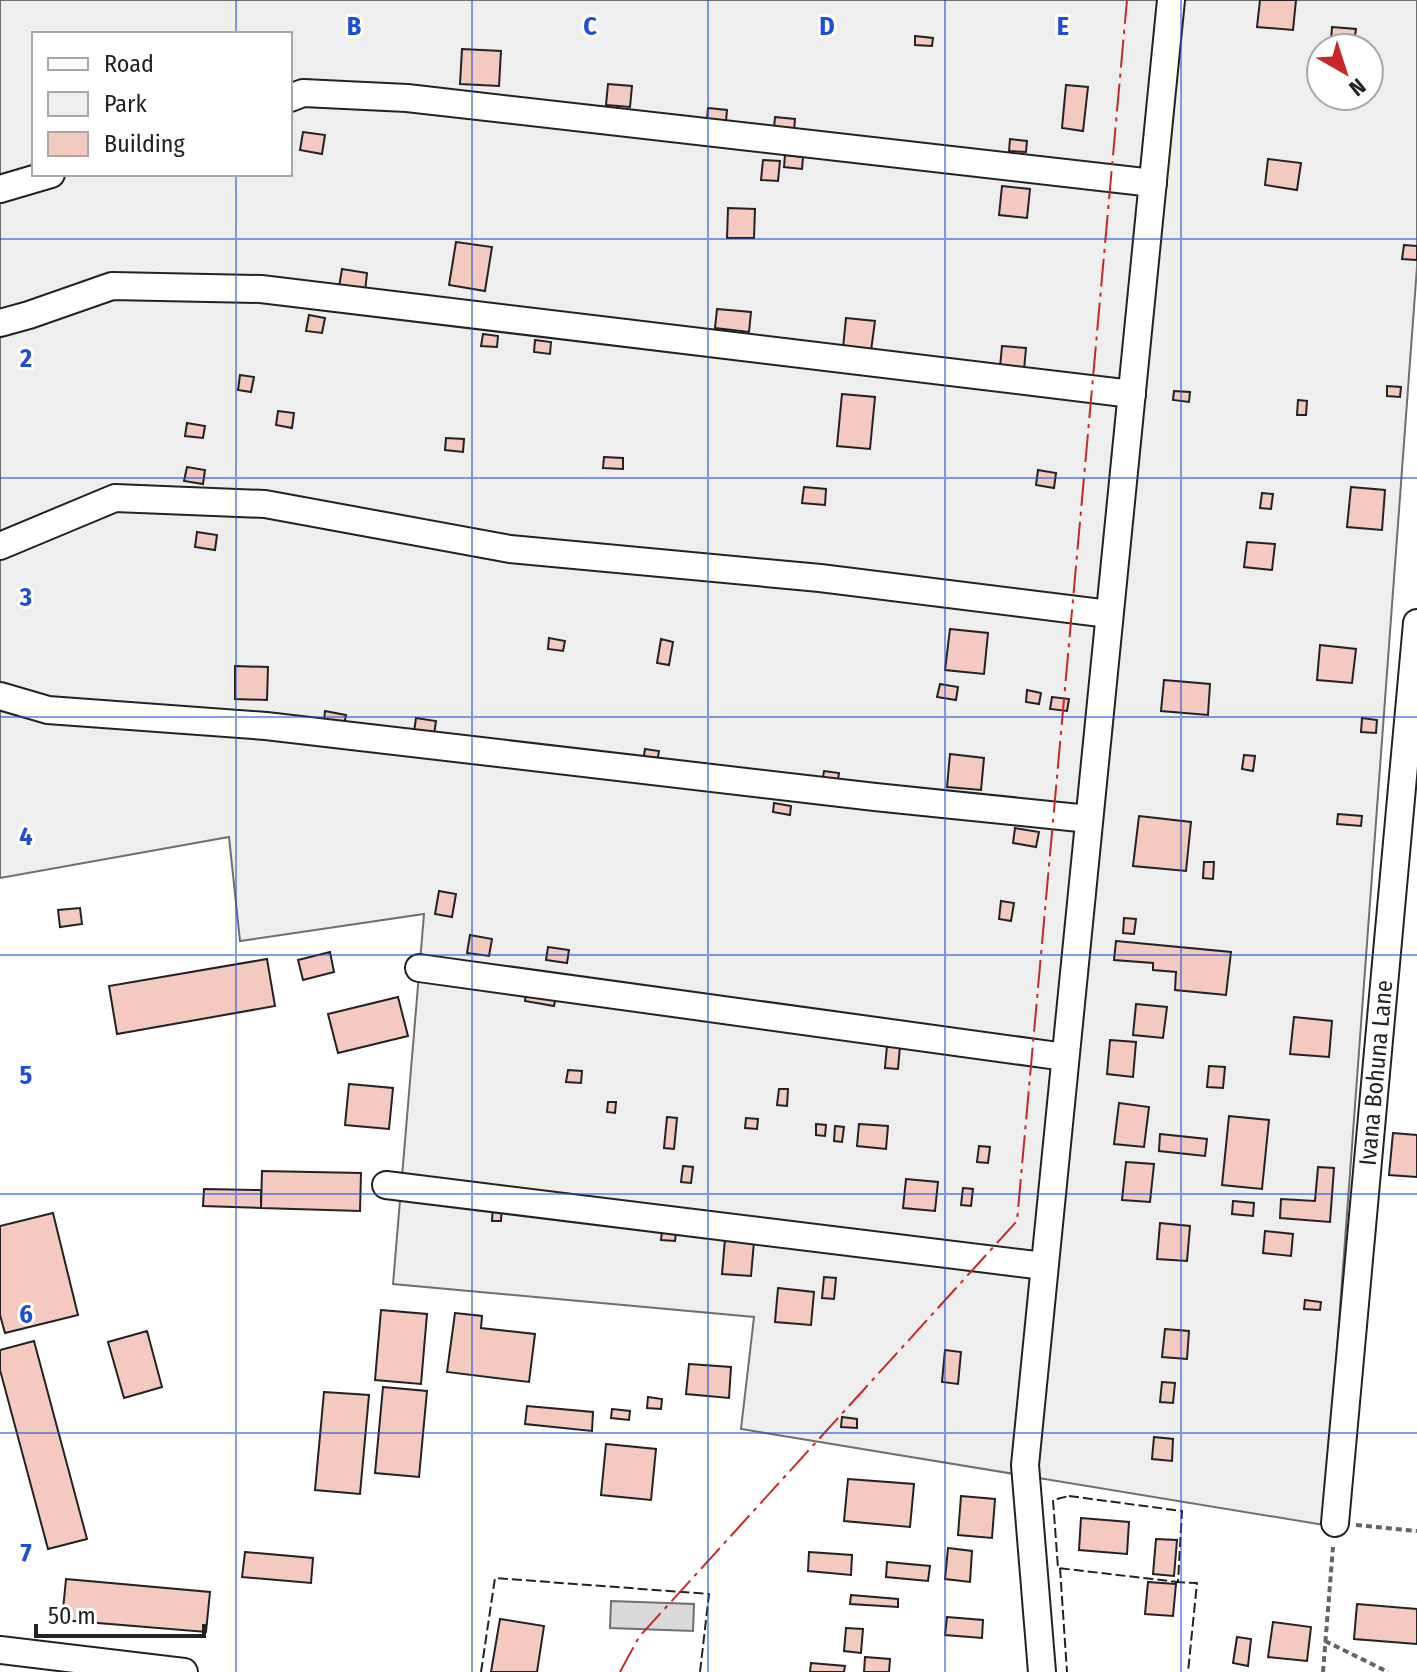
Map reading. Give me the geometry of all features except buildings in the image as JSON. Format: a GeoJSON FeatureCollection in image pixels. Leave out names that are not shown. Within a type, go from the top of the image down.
{"type":"FeatureCollection","features":[{"type":"Feature","properties":{"kind":"street"},"geometry":{"type":"LineString","coordinates":[[1042,1672],[1025,1465],[1171,0]]}},
{"type":"Feature","properties":{"kind":"street"},"geometry":{"type":"LineString","coordinates":[[292,97],[303,93],[407,98],[1153,183]]}},
{"type":"Feature","properties":{"kind":"street"},"geometry":{"type":"LineString","coordinates":[[0,189],[44,176]]}},
{"type":"Feature","properties":{"kind":"street"},"geometry":{"type":"LineString","coordinates":[[0,323],[112,286],[261,289],[1132,394]]}},
{"type":"Feature","properties":{"kind":"street"},"geometry":{"type":"LineString","coordinates":[[0,546],[115,498],[265,504],[510,549],[820,578],[1109,614]]}},
{"type":"Feature","properties":{"kind":"street","name":"Ivana Bohuna Lane"},"geometry":{"type":"LineString","coordinates":[[1335,1523],[1417,623]]}},
{"type":"Feature","properties":{"kind":"street"},"geometry":{"type":"LineString","coordinates":[[0,696],[48,710],[266,726],[1089,819]]}},
{"type":"Feature","properties":{"kind":"street"},"geometry":{"type":"LineString","coordinates":[[419,968],[1065,1057]]}},
{"type":"Feature","properties":{"kind":"street"},"geometry":{"type":"LineString","coordinates":[[386,1185],[1044,1266]]}},
{"type":"Feature","properties":{"kind":"street"},"geometry":{"type":"LineString","coordinates":[[0,1650],[184,1672]]}},
{"type":"Feature","properties":{"kind":"path"},"geometry":{"type":"LineString","coordinates":[[1323,1672],[1335,1523],[1417,1531]]}},
{"type":"Feature","properties":{"kind":"path"},"geometry":{"type":"LineString","coordinates":[[1325,1641],[1388,1672]]}},
{"type":"Feature","properties":{"kind":"green space"},"geometry":{"type":"Polygon","coordinates":[[[0,0],[1417,0],[1417,267],[1324,1525],[741,1429],[754,1317],[393,1284],[424,914],[240,941],[229,837],[0,878],[0,0]]]}},
{"type":"Feature","properties":{"kind":"shaded area"},"geometry":{"type":"Polygon","coordinates":[[[611,1601],[694,1604],[693,1631],[610,1628],[611,1601]]]}},
{"type":"Feature","properties":{"kind":"fence"},"geometry":{"type":"LineString","coordinates":[[1069,1496],[1182,1511],[1178,1582],[1058,1568],[1053,1500],[1069,1496]]}},
{"type":"Feature","properties":{"kind":"fence"},"geometry":{"type":"LineString","coordinates":[[1060,1568],[1067,1672]]}},
{"type":"Feature","properties":{"kind":"fence"},"geometry":{"type":"LineString","coordinates":[[481,1672],[495,1578],[709,1594],[700,1672]]}},
{"type":"Feature","properties":{"kind":"fence"},"geometry":{"type":"LineString","coordinates":[[1175,1582],[1197,1583],[1188,1672]]}},
{"type":"Feature","properties":{"kind":"power"},"geometry":{"type":"LineString","coordinates":[[620,1672],[639,1637],[1017,1221],[1127,0]]}}]}
